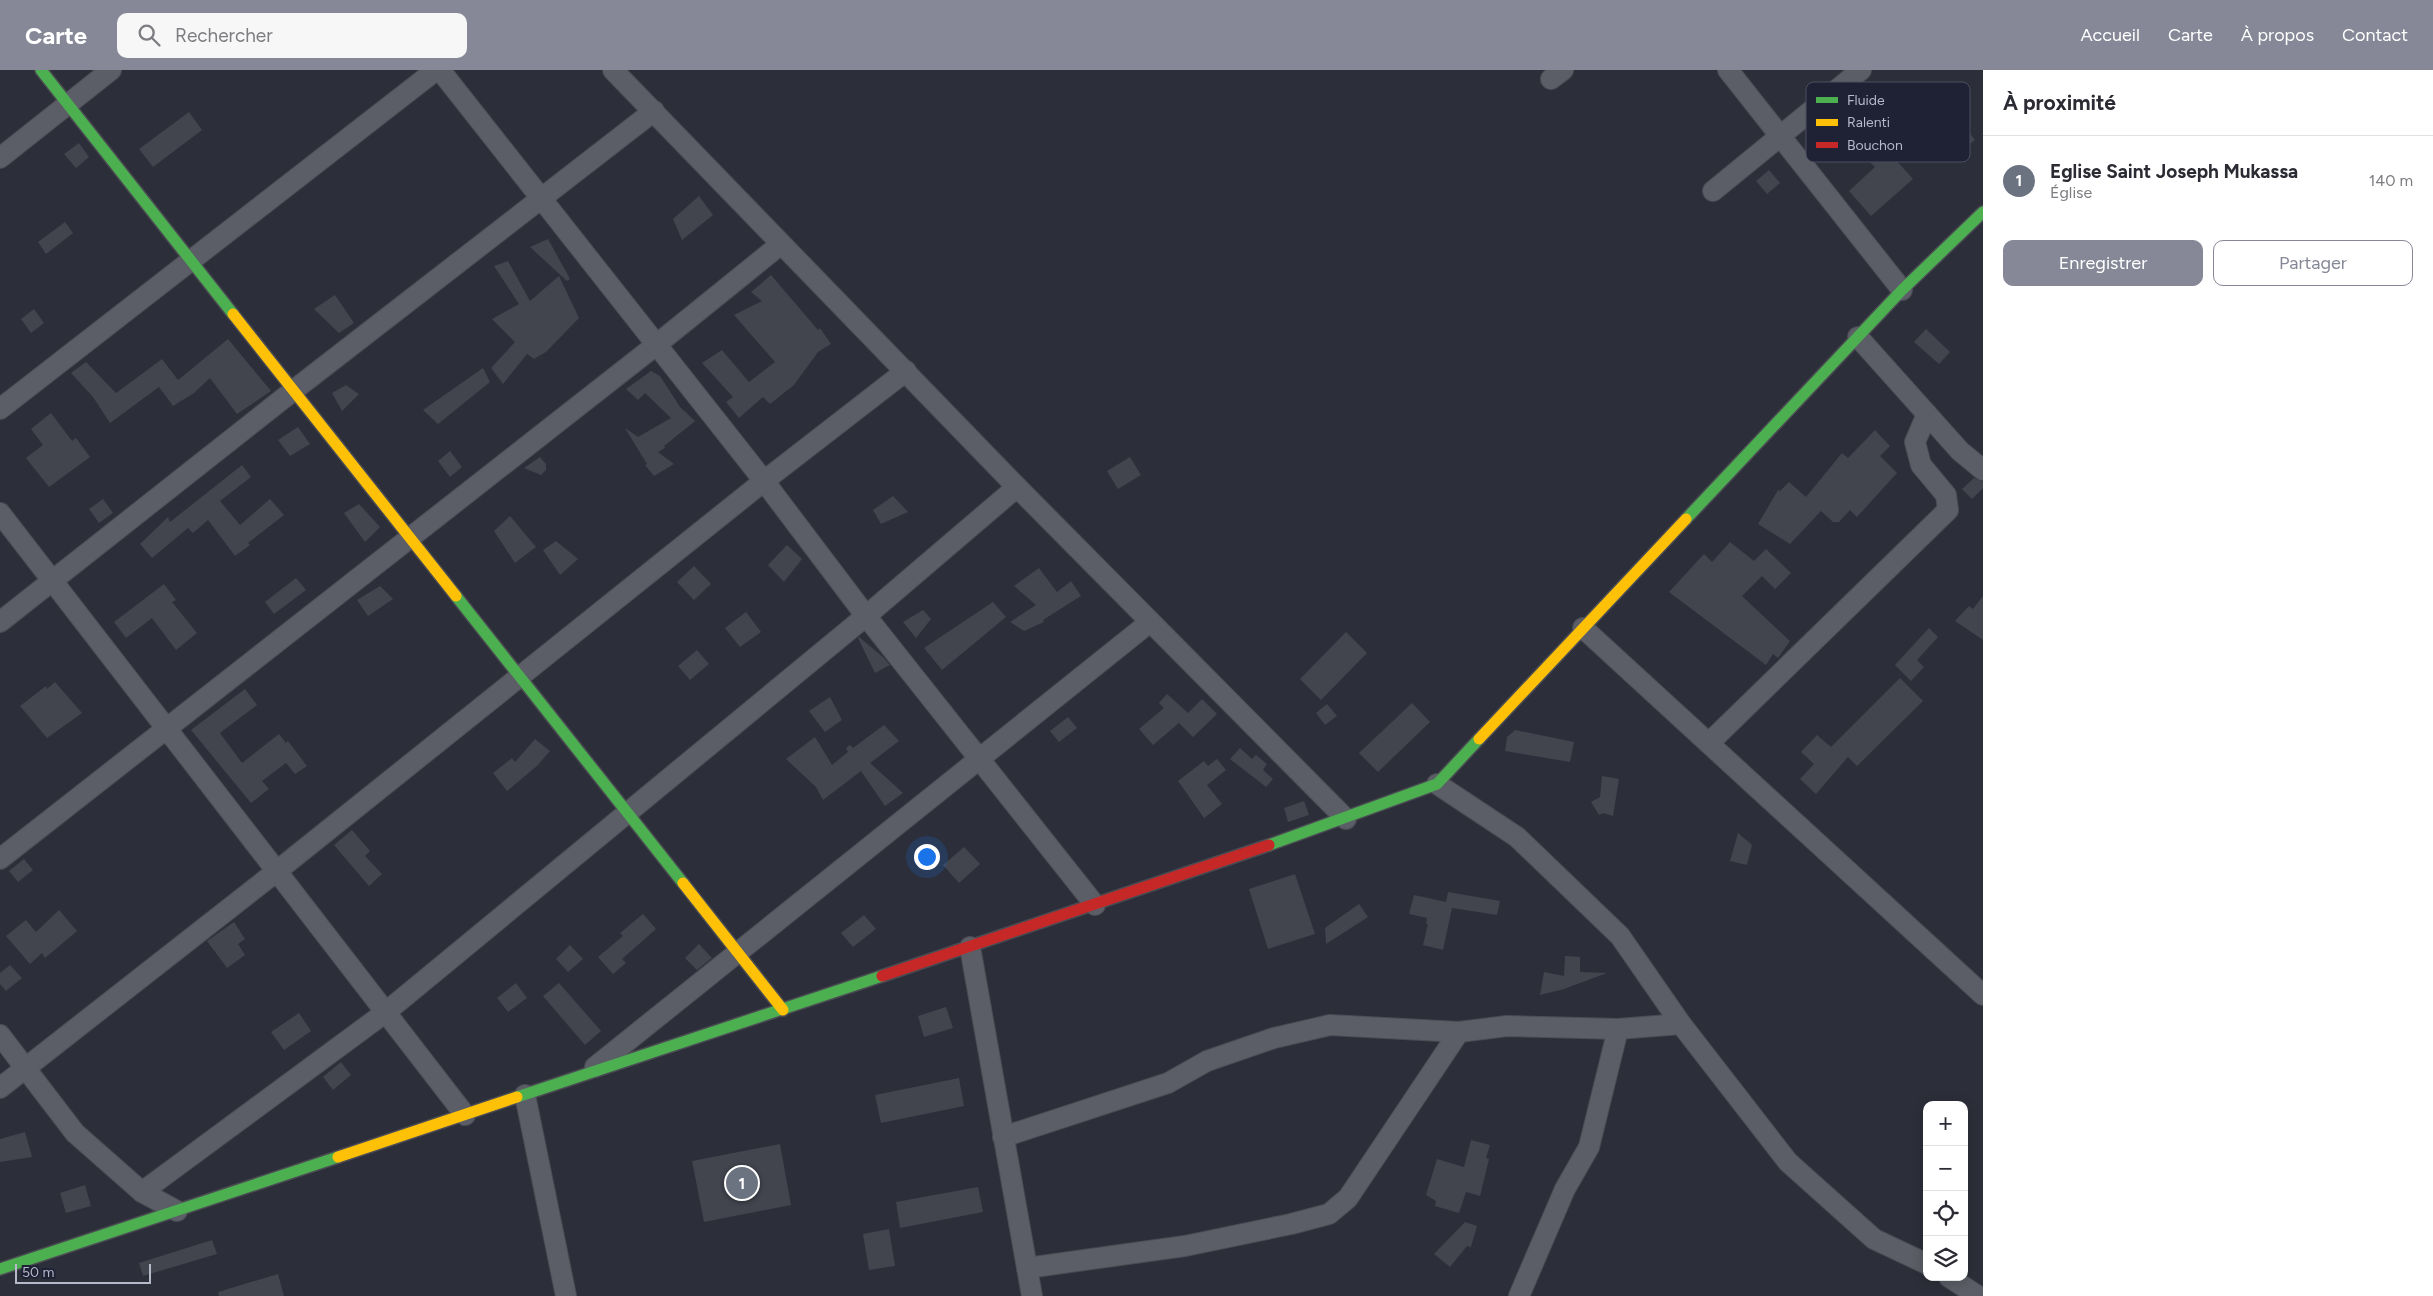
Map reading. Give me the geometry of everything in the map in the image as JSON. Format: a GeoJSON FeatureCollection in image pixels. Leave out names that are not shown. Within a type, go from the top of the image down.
{"type":"FeatureCollection","features":[{"type":"Feature","properties":{"kind":"street"},"geometry":{"type":"LineString","coordinates":[[41,70],[783,1010]]}},
{"type":"Feature","properties":{"kind":"street"},"geometry":{"type":"LineString","coordinates":[[0,158],[111,70]]}},
{"type":"Feature","properties":{"kind":"street"},"geometry":{"type":"LineString","coordinates":[[0,409],[436,70]]}},
{"type":"Feature","properties":{"kind":"street"},"geometry":{"type":"LineString","coordinates":[[440,70],[764,481],[866,616],[1095,905]]}},
{"type":"Feature","properties":{"kind":"street"},"geometry":{"type":"LineString","coordinates":[[612,70],[654,111],[1017,487],[1346,818]]}},
{"type":"Feature","properties":{"kind":"street"},"geometry":{"type":"LineString","coordinates":[[1728,70],[1902,290]]}},
{"type":"Feature","properties":{"kind":"street"},"geometry":{"type":"LineString","coordinates":[[1846,82],[1861,70]]}},
{"type":"Feature","properties":{"kind":"street"},"geometry":{"type":"LineString","coordinates":[[0,622],[541,197],[654,111]]}},
{"type":"Feature","properties":{"kind":"street"},"geometry":{"type":"LineString","coordinates":[[1713,191],[1806,115]]}},
{"type":"Feature","properties":{"kind":"street"},"geometry":{"type":"LineString","coordinates":[[0,1269],[1095,905],[1346,818],[1437,784],[1858,336],[1902,290],[1983,212]]}},
{"type":"Feature","properties":{"kind":"street"},"geometry":{"type":"LineString","coordinates":[[0,859],[656,345],[781,244]]}},
{"type":"Feature","properties":{"kind":"street"},"geometry":{"type":"LineString","coordinates":[[1858,336],[1960,451],[1983,470]]}},
{"type":"Feature","properties":{"kind":"street"},"geometry":{"type":"LineString","coordinates":[[0,1088],[277,872],[764,481],[906,371]]}},
{"type":"Feature","properties":{"kind":"street"},"geometry":{"type":"LineString","coordinates":[[1709,743],[1948,510],[1946,494],[1921,465],[1915,442],[1927,414]]}},
{"type":"Feature","properties":{"kind":"street"},"geometry":{"type":"LineString","coordinates":[[142,1192],[386,1012],[866,616],[1017,487]]}},
{"type":"Feature","properties":{"kind":"street"},"geometry":{"type":"LineString","coordinates":[[0,513],[464,1115]]}},
{"type":"Feature","properties":{"kind":"street"},"geometry":{"type":"LineString","coordinates":[[584,1076],[981,760],[1150,622]]}},
{"type":"Feature","properties":{"kind":"street"},"geometry":{"type":"LineString","coordinates":[[1583,628],[1983,995]]}},
{"type":"Feature","properties":{"kind":"street"},"geometry":{"type":"LineString","coordinates":[[1437,784],[1517,837],[1620,936],[1681,1024],[1788,1162],[1874,1239],[1923,1262]]}},
{"type":"Feature","properties":{"kind":"street"},"geometry":{"type":"LineString","coordinates":[[970,947],[1032,1296]]}},
{"type":"Feature","properties":{"kind":"street"},"geometry":{"type":"LineString","coordinates":[[1003,1137],[1168,1083],[1207,1061],[1274,1038],[1330,1025],[1459,1032],[1507,1026],[1618,1029],[1681,1024]]}},
{"type":"Feature","properties":{"kind":"street"},"geometry":{"type":"LineString","coordinates":[[1519,1296],[1565,1189],[1588,1147],[1618,1029]]}},
{"type":"Feature","properties":{"kind":"street"},"geometry":{"type":"LineString","coordinates":[[1027,1268],[1185,1246],[1329,1214],[1348,1198],[1459,1032]]}},
{"type":"Feature","properties":{"kind":"street"},"geometry":{"type":"LineString","coordinates":[[0,1035],[75,1133],[142,1192],[177,1211]]}},
{"type":"Feature","properties":{"kind":"street"},"geometry":{"type":"LineString","coordinates":[[525,1095],[566,1296]]}},
{"type":"Feature","properties":{"kind":"street"},"geometry":{"type":"LineString","coordinates":[[1955,1281],[1978,1296]]}},
{"type":"Feature","properties":{"kind":"building"},"geometry":{"type":"Polygon","coordinates":[[[189,112],[202,130],[153,167],[139,149],[189,112]]]}},
{"type":"Feature","properties":{"kind":"building"},"geometry":{"type":"Polygon","coordinates":[[[1970,134],[1975,140],[1970,144],[1970,134]]]}},
{"type":"Feature","properties":{"kind":"building"},"geometry":{"type":"Polygon","coordinates":[[[79,143],[89,157],[76,168],[64,154],[79,143]]]}},
{"type":"Feature","properties":{"kind":"building"},"geometry":{"type":"Polygon","coordinates":[[[1870,162],[1898,162],[1913,179],[1871,216],[1849,191],[1875,167],[1870,162]]]}},
{"type":"Feature","properties":{"kind":"building"},"geometry":{"type":"Polygon","coordinates":[[[1769,170],[1780,183],[1767,194],[1756,181],[1769,170]]]}},
{"type":"Feature","properties":{"kind":"building"},"geometry":{"type":"Polygon","coordinates":[[[699,196],[713,215],[682,240],[673,219],[699,196]]]}},
{"type":"Feature","properties":{"kind":"building"},"geometry":{"type":"Polygon","coordinates":[[[65,222],[73,233],[46,254],[38,242],[65,222]]]}},
{"type":"Feature","properties":{"kind":"building"},"geometry":{"type":"Polygon","coordinates":[[[548,239],[570,279],[567,281],[530,247],[548,239]]]}},
{"type":"Feature","properties":{"kind":"building"},"geometry":{"type":"Polygon","coordinates":[[[508,261],[530,301],[559,276],[579,318],[546,352],[534,359],[527,354],[503,384],[491,368],[515,342],[492,319],[519,304],[494,266],[508,261]]]}},
{"type":"Feature","properties":{"kind":"building"},"geometry":{"type":"Polygon","coordinates":[[[771,275],[818,330],[820,328],[831,344],[818,352],[794,385],[770,404],[763,397],[739,418],[726,402],[733,397],[702,363],[722,350],[749,382],[775,362],[734,315],[762,301],[751,292],[771,275]]]}},
{"type":"Feature","properties":{"kind":"building"},"geometry":{"type":"Polygon","coordinates":[[[335,295],[354,323],[339,333],[314,309],[335,295]]]}},
{"type":"Feature","properties":{"kind":"building"},"geometry":{"type":"Polygon","coordinates":[[[34,309],[44,323],[31,333],[21,319],[34,309]]]}},
{"type":"Feature","properties":{"kind":"building"},"geometry":{"type":"Polygon","coordinates":[[[1926,329],[1950,352],[1939,364],[1914,342],[1926,329]]]}},
{"type":"Feature","properties":{"kind":"building"},"geometry":{"type":"Polygon","coordinates":[[[228,339],[271,391],[237,414],[210,378],[194,393],[173,406],[159,387],[110,423],[93,397],[71,373],[86,362],[116,393],[162,359],[178,380],[228,339]]]}},
{"type":"Feature","properties":{"kind":"building"},"geometry":{"type":"Polygon","coordinates":[[[483,368],[490,382],[438,424],[423,410],[483,368]]]}},
{"type":"Feature","properties":{"kind":"building"},"geometry":{"type":"Polygon","coordinates":[[[651,371],[660,376],[680,407],[695,421],[658,452],[674,464],[654,476],[645,465],[647,464],[625,428],[638,437],[671,418],[645,393],[638,400],[626,389],[651,371]]]}},
{"type":"Feature","properties":{"kind":"building"},"geometry":{"type":"Polygon","coordinates":[[[346,385],[359,394],[342,411],[332,393],[346,385]]]}},
{"type":"Feature","properties":{"kind":"building"},"geometry":{"type":"Polygon","coordinates":[[[51,413],[72,441],[76,438],[90,457],[49,487],[26,458],[43,445],[31,429],[51,413]]]}},
{"type":"Feature","properties":{"kind":"building"},"geometry":{"type":"Polygon","coordinates":[[[298,427],[310,444],[290,456],[278,440],[298,427]]]}},
{"type":"Feature","properties":{"kind":"building"},"geometry":{"type":"Polygon","coordinates":[[[1875,430],[1890,446],[1880,456],[1897,473],[1857,517],[1850,510],[1839,522],[1833,522],[1821,511],[1790,544],[1758,524],[1778,490],[1780,491],[1789,482],[1806,497],[1842,453],[1848,458],[1875,430]]]}},
{"type":"Feature","properties":{"kind":"building"},"geometry":{"type":"Polygon","coordinates":[[[450,451],[462,467],[450,477],[438,461],[450,451]]]}},
{"type":"Feature","properties":{"kind":"building"},"geometry":{"type":"Polygon","coordinates":[[[540,457],[546,464],[546,470],[541,475],[524,468],[540,457]]]}},
{"type":"Feature","properties":{"kind":"building"},"geometry":{"type":"Polygon","coordinates":[[[1130,457],[1141,475],[1118,489],[1107,471],[1130,457]]]}},
{"type":"Feature","properties":{"kind":"building"},"geometry":{"type":"Polygon","coordinates":[[[242,465],[251,477],[220,501],[240,525],[270,499],[284,515],[248,543],[250,545],[235,556],[208,520],[193,533],[188,528],[152,558],[140,544],[168,517],[170,522],[242,465]]]}},
{"type":"Feature","properties":{"kind":"building"},"geometry":{"type":"Polygon","coordinates":[[[1974,478],[1983,482],[1983,488],[1972,499],[1962,489],[1974,478]]]}},
{"type":"Feature","properties":{"kind":"building"},"geometry":{"type":"Polygon","coordinates":[[[893,496],[908,512],[881,524],[873,510],[893,496]]]}},
{"type":"Feature","properties":{"kind":"building"},"geometry":{"type":"Polygon","coordinates":[[[103,499],[113,513],[99,523],[89,509],[103,499]]]}},
{"type":"Feature","properties":{"kind":"building"},"geometry":{"type":"Polygon","coordinates":[[[359,504],[380,527],[365,542],[344,513],[359,504]]]}},
{"type":"Feature","properties":{"kind":"building"},"geometry":{"type":"Polygon","coordinates":[[[510,516],[536,547],[515,563],[494,531],[510,516]]]}},
{"type":"Feature","properties":{"kind":"building"},"geometry":{"type":"Polygon","coordinates":[[[556,541],[578,559],[560,575],[543,550],[556,541]]]}},
{"type":"Feature","properties":{"kind":"building"},"geometry":{"type":"Polygon","coordinates":[[[1730,542],[1754,561],[1766,549],[1791,573],[1775,589],[1762,576],[1742,596],[1790,641],[1778,658],[1773,654],[1766,665],[1669,592],[1704,554],[1712,562],[1730,542]]]}},
{"type":"Feature","properties":{"kind":"building"},"geometry":{"type":"Polygon","coordinates":[[[787,545],[802,559],[784,582],[768,565],[787,545]]]}},
{"type":"Feature","properties":{"kind":"building"},"geometry":{"type":"Polygon","coordinates":[[[694,566],[711,584],[694,600],[677,582],[694,566]]]}},
{"type":"Feature","properties":{"kind":"building"},"geometry":{"type":"Polygon","coordinates":[[[1039,568],[1057,592],[1071,581],[1081,596],[1043,620],[1044,622],[1024,631],[1010,622],[1036,605],[1014,586],[1039,568]]]}},
{"type":"Feature","properties":{"kind":"building"},"geometry":{"type":"Polygon","coordinates":[[[296,578],[306,590],[274,614],[265,602],[296,578]]]}},
{"type":"Feature","properties":{"kind":"building"},"geometry":{"type":"Polygon","coordinates":[[[164,584],[176,600],[172,602],[197,633],[176,650],[152,618],[126,638],[114,622],[164,584]]]}},
{"type":"Feature","properties":{"kind":"building"},"geometry":{"type":"Polygon","coordinates":[[[380,586],[393,599],[368,616],[357,600],[380,586]]]}},
{"type":"Feature","properties":{"kind":"building"},"geometry":{"type":"Polygon","coordinates":[[[1983,596],[1983,640],[1955,621],[1969,606],[1973,609],[1983,596]]]}},
{"type":"Feature","properties":{"kind":"building"},"geometry":{"type":"Polygon","coordinates":[[[993,602],[1006,617],[942,670],[924,648],[993,602]]]}},
{"type":"Feature","properties":{"kind":"building"},"geometry":{"type":"Polygon","coordinates":[[[923,610],[931,619],[916,638],[903,622],[923,610]]]}},
{"type":"Feature","properties":{"kind":"building"},"geometry":{"type":"Polygon","coordinates":[[[746,612],[761,632],[740,647],[725,628],[746,612]]]}},
{"type":"Feature","properties":{"kind":"building"},"geometry":{"type":"Polygon","coordinates":[[[1929,628],[1938,637],[1917,660],[1924,667],[1911,681],[1895,665],[1929,628]]]}},
{"type":"Feature","properties":{"kind":"building"},"geometry":{"type":"Polygon","coordinates":[[[1346,632],[1367,653],[1321,700],[1300,679],[1346,632]]]}},
{"type":"Feature","properties":{"kind":"building"},"geometry":{"type":"Polygon","coordinates":[[[859,637],[883,657],[890,665],[875,673],[859,637]]]}},
{"type":"Feature","properties":{"kind":"building"},"geometry":{"type":"Polygon","coordinates":[[[697,650],[709,664],[690,680],[678,666],[697,650]]]}},
{"type":"Feature","properties":{"kind":"building"},"geometry":{"type":"Polygon","coordinates":[[[1900,678],[1923,701],[1857,766],[1848,757],[1816,794],[1800,779],[1814,764],[1801,752],[1817,735],[1831,747],[1900,678]]]}},
{"type":"Feature","properties":{"kind":"building"},"geometry":{"type":"Polygon","coordinates":[[[55,682],[82,713],[47,738],[20,706],[46,686],[47,689],[55,682]]]}},
{"type":"Feature","properties":{"kind":"building"},"geometry":{"type":"Polygon","coordinates":[[[245,689],[257,705],[220,733],[242,763],[279,734],[286,743],[288,741],[307,766],[295,774],[286,763],[262,781],[269,789],[251,803],[191,730],[245,689]]]}},
{"type":"Feature","properties":{"kind":"building"},"geometry":{"type":"Polygon","coordinates":[[[1167,694],[1188,713],[1202,699],[1217,714],[1193,737],[1179,723],[1153,745],[1139,729],[1164,708],[1159,703],[1167,694]]]}},
{"type":"Feature","properties":{"kind":"building"},"geometry":{"type":"Polygon","coordinates":[[[830,697],[842,720],[825,732],[809,711],[830,697]]]}},
{"type":"Feature","properties":{"kind":"building"},"geometry":{"type":"Polygon","coordinates":[[[1412,703],[1430,722],[1378,772],[1359,753],[1412,703]]]}},
{"type":"Feature","properties":{"kind":"building"},"geometry":{"type":"Polygon","coordinates":[[[1327,704],[1337,716],[1325,725],[1316,713],[1327,704]]]}},
{"type":"Feature","properties":{"kind":"building"},"geometry":{"type":"Polygon","coordinates":[[[1068,717],[1077,728],[1059,742],[1050,731],[1068,717]]]}},
{"type":"Feature","properties":{"kind":"building"},"geometry":{"type":"Polygon","coordinates":[[[884,725],[899,741],[870,763],[903,793],[885,806],[861,771],[823,800],[816,787],[786,759],[815,737],[832,765],[848,752],[846,748],[850,745],[853,748],[884,725]]]}},
{"type":"Feature","properties":{"kind":"building"},"geometry":{"type":"Polygon","coordinates":[[[1515,730],[1574,742],[1570,762],[1505,751],[1507,737],[1515,730]]]}},
{"type":"Feature","properties":{"kind":"building"},"geometry":{"type":"Polygon","coordinates":[[[535,739],[550,751],[537,766],[507,791],[493,773],[512,758],[515,762],[535,739]]]}},
{"type":"Feature","properties":{"kind":"building"},"geometry":{"type":"Polygon","coordinates":[[[1240,748],[1252,759],[1256,755],[1267,764],[1263,770],[1273,779],[1266,787],[1230,759],[1240,748]]]}},
{"type":"Feature","properties":{"kind":"building"},"geometry":{"type":"Polygon","coordinates":[[[1217,759],[1226,770],[1207,785],[1222,804],[1204,818],[1178,781],[1204,761],[1208,766],[1217,759]]]}},
{"type":"Feature","properties":{"kind":"building"},"geometry":{"type":"Polygon","coordinates":[[[1602,776],[1619,779],[1613,816],[1603,813],[1599,815],[1591,802],[1600,797],[1602,776]]]}},
{"type":"Feature","properties":{"kind":"building"},"geometry":{"type":"Polygon","coordinates":[[[1304,801],[1309,815],[1288,822],[1284,808],[1304,801]]]}},
{"type":"Feature","properties":{"kind":"building"},"geometry":{"type":"Polygon","coordinates":[[[352,830],[370,851],[365,856],[382,874],[369,886],[334,845],[352,830]]]}},
{"type":"Feature","properties":{"kind":"building"},"geometry":{"type":"Polygon","coordinates":[[[1738,833],[1752,845],[1747,865],[1730,861],[1738,833]]]}},
{"type":"Feature","properties":{"kind":"building"},"geometry":{"type":"Polygon","coordinates":[[[964,847],[980,864],[959,883],[943,865],[964,847]]]}},
{"type":"Feature","properties":{"kind":"building"},"geometry":{"type":"Polygon","coordinates":[[[24,859],[33,870],[18,882],[9,871],[24,859]]]}},
{"type":"Feature","properties":{"kind":"building"},"geometry":{"type":"Polygon","coordinates":[[[1295,874],[1315,934],[1268,949],[1249,889],[1295,874]]]}},
{"type":"Feature","properties":{"kind":"building"},"geometry":{"type":"Polygon","coordinates":[[[1448,892],[1500,901],[1497,915],[1452,908],[1443,950],[1423,945],[1428,924],[1426,924],[1427,918],[1409,914],[1414,895],[1446,902],[1448,892]]]}},
{"type":"Feature","properties":{"kind":"building"},"geometry":{"type":"Polygon","coordinates":[[[1359,904],[1368,917],[1326,944],[1325,928],[1359,904]]]}},
{"type":"Feature","properties":{"kind":"building"},"geometry":{"type":"Polygon","coordinates":[[[59,910],[77,931],[45,958],[42,953],[30,964],[6,936],[26,920],[36,932],[59,910]]]}},
{"type":"Feature","properties":{"kind":"building"},"geometry":{"type":"Polygon","coordinates":[[[643,914],[656,929],[622,959],[626,963],[613,974],[598,957],[623,936],[620,933],[643,914]]]}},
{"type":"Feature","properties":{"kind":"building"},"geometry":{"type":"Polygon","coordinates":[[[864,915],[876,929],[853,947],[841,933],[864,915]]]}},
{"type":"Feature","properties":{"kind":"building"},"geometry":{"type":"Polygon","coordinates":[[[234,922],[245,939],[238,944],[245,955],[227,968],[207,941],[234,922]]]}},
{"type":"Feature","properties":{"kind":"building"},"geometry":{"type":"Polygon","coordinates":[[[699,944],[712,958],[697,970],[685,958],[699,944]]]}},
{"type":"Feature","properties":{"kind":"building"},"geometry":{"type":"Polygon","coordinates":[[[570,945],[583,959],[568,972],[556,959],[570,945]]]}},
{"type":"Feature","properties":{"kind":"building"},"geometry":{"type":"Polygon","coordinates":[[[1565,956],[1580,957],[1580,972],[1607,973],[1564,989],[1540,995],[1544,972],[1564,976],[1565,956]]]}},
{"type":"Feature","properties":{"kind":"building"},"geometry":{"type":"Polygon","coordinates":[[[10,965],[22,978],[6,991],[0,984],[0,973],[10,965]]]}},
{"type":"Feature","properties":{"kind":"building"},"geometry":{"type":"Polygon","coordinates":[[[516,983],[527,998],[508,1012],[497,998],[516,983]]]}},
{"type":"Feature","properties":{"kind":"building"},"geometry":{"type":"Polygon","coordinates":[[[559,983],[601,1031],[585,1045],[543,996],[559,983]]]}},
{"type":"Feature","properties":{"kind":"building"},"geometry":{"type":"Polygon","coordinates":[[[946,1007],[953,1028],[924,1037],[918,1016],[946,1007]]]}},
{"type":"Feature","properties":{"kind":"building"},"geometry":{"type":"Polygon","coordinates":[[[299,1013],[311,1031],[284,1050],[271,1032],[299,1013]]]}},
{"type":"Feature","properties":{"kind":"building"},"geometry":{"type":"Polygon","coordinates":[[[341,1062],[351,1075],[333,1090],[323,1077],[341,1062]]]}},
{"type":"Feature","properties":{"kind":"building"},"geometry":{"type":"Polygon","coordinates":[[[959,1078],[964,1106],[881,1123],[875,1095],[959,1078]]]}},
{"type":"Feature","properties":{"kind":"building"},"geometry":{"type":"Polygon","coordinates":[[[25,1132],[32,1157],[0,1162],[0,1139],[25,1132]]]}},
{"type":"Feature","properties":{"kind":"building"},"geometry":{"type":"Polygon","coordinates":[[[1471,1140],[1490,1145],[1486,1158],[1489,1159],[1480,1196],[1466,1192],[1459,1213],[1435,1206],[1436,1201],[1426,1195],[1437,1159],[1464,1167],[1471,1140]]]}},
{"type":"Feature","properties":{"kind":"building"},"geometry":{"type":"Polygon","coordinates":[[[780,1144],[791,1205],[704,1222],[692,1161],[780,1144]]]}},
{"type":"Feature","properties":{"kind":"building"},"geometry":{"type":"Polygon","coordinates":[[[85,1185],[91,1206],[66,1213],[60,1193],[85,1185]]]}},
{"type":"Feature","properties":{"kind":"building"},"geometry":{"type":"Polygon","coordinates":[[[978,1187],[983,1212],[900,1228],[896,1202],[978,1187]]]}},
{"type":"Feature","properties":{"kind":"building"},"geometry":{"type":"Polygon","coordinates":[[[1465,1222],[1477,1226],[1471,1247],[1467,1246],[1450,1267],[1434,1254],[1465,1222]]]}},
{"type":"Feature","properties":{"kind":"building"},"geometry":{"type":"Polygon","coordinates":[[[889,1229],[895,1266],[869,1270],[863,1234],[889,1229]]]}},
{"type":"Feature","properties":{"kind":"building"},"geometry":{"type":"Polygon","coordinates":[[[212,1240],[217,1254],[143,1276],[139,1263],[212,1240]]]}},
{"type":"Feature","properties":{"kind":"building"},"geometry":{"type":"Polygon","coordinates":[[[278,1274],[284,1296],[219,1296],[218,1292],[278,1274]]]}},
{"type":"Feature","properties":{"kind":"traffic: fast"},"geometry":{"type":"LineString","coordinates":[[41,70],[233,314]]}},
{"type":"Feature","properties":{"kind":"traffic: fast"},"geometry":{"type":"LineString","coordinates":[[1686,519],[1902,290],[1983,212]]}},
{"type":"Feature","properties":{"kind":"traffic: fast"},"geometry":{"type":"LineString","coordinates":[[456,596],[683,883]]}},
{"type":"Feature","properties":{"kind":"traffic: fast"},"geometry":{"type":"LineString","coordinates":[[1269,845],[1437,784],[1479,739]]}},
{"type":"Feature","properties":{"kind":"traffic: fast"},"geometry":{"type":"LineString","coordinates":[[517,1097],[882,976]]}},
{"type":"Feature","properties":{"kind":"traffic: fast"},"geometry":{"type":"LineString","coordinates":[[0,1269],[338,1157]]}},
{"type":"Feature","properties":{"kind":"traffic: slow"},"geometry":{"type":"LineString","coordinates":[[233,314],[456,596]]}},
{"type":"Feature","properties":{"kind":"traffic: slow"},"geometry":{"type":"LineString","coordinates":[[1479,739],[1686,519]]}},
{"type":"Feature","properties":{"kind":"traffic: slow"},"geometry":{"type":"LineString","coordinates":[[683,883],[783,1010]]}},
{"type":"Feature","properties":{"kind":"traffic: slow"},"geometry":{"type":"LineString","coordinates":[[338,1157],[517,1097]]}},
{"type":"Feature","properties":{"kind":"traffic: jam"},"geometry":{"type":"LineString","coordinates":[[882,976],[1269,845]]}},
{"type":"Feature","properties":{"kind":"place","name":"Eglise Saint Joseph Mukassa"},"geometry":{"type":"Point","coordinates":[742,1183]}}]}
